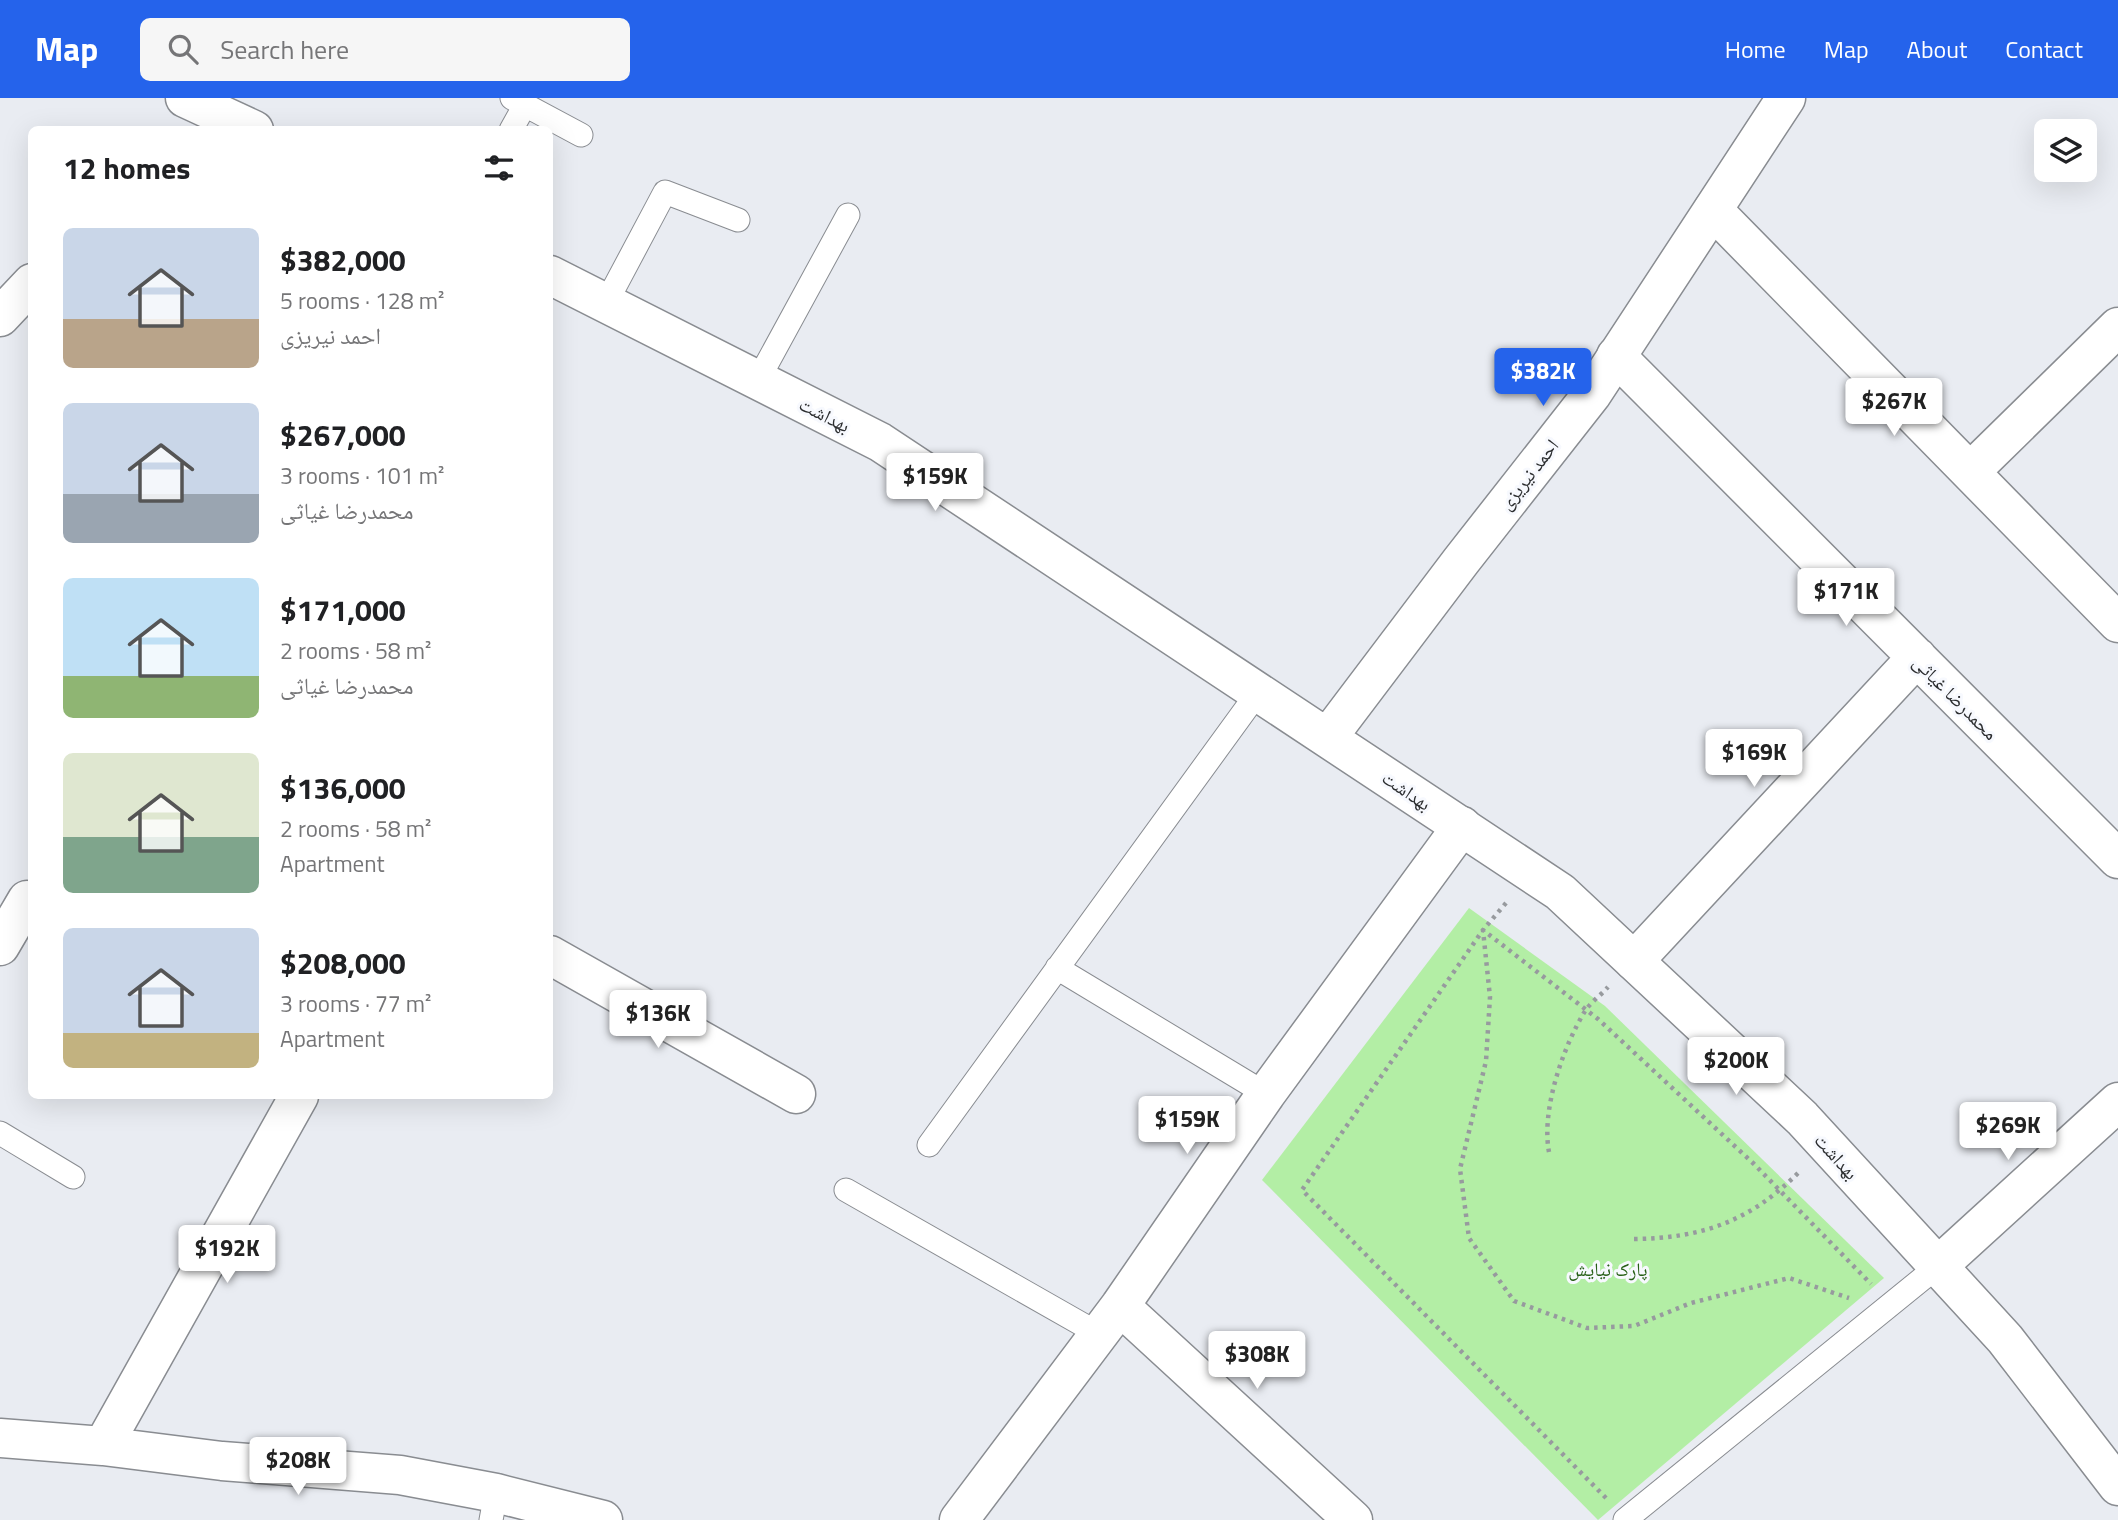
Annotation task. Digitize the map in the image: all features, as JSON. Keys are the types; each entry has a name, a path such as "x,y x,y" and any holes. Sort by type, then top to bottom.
{"street":[{"name":"احمد نیریزی","path":"1328,737 1592,394 1786,98"},
{"path":"192,106 244,126"},
{"path":"1713,210 2118,623"},
{"name":"بهداشت","path":"553,276 880,442 1560,892 1802,1118 2005,1339 2118,1486"},
{"path":"0,317 28,287"},
{"path":"1970,472 2118,327"},
{"name":"محمدرضا غیاثی","path":"1616,356 2118,859"},
{"path":"1634,961 1917,657"},
{"path":"959,1520 1110,1320 1266,1094 1462,826"},
{"path":"0,946 19,897"},
{"path":"553,956 796,1094"},
{"path":"103,1446 297,1099"},
{"path":"1938,1266 2118,1102"},
{"path":"1110,1320 1353,1520"},
{"path":"0,1438 103,1446 222,1461 400,1475 493,1507 603,1520"}],"lane":[{"path":"511,126 519,102 581,135"},
{"path":"606,303 665,192 738,220"},
{"path":"758,380 848,215"},
{"path":"929,1145 1259,691"},
{"path":"1057,968 1266,1094"},
{"path":"0,1133 73,1177"},
{"path":"846,1190 1110,1320"},
{"path":"1625,1520 1938,1266"}],"path":[{"path":"1483,930 1586,1010 1745,1154 1869,1283 1839,1307"},
{"path":"1483,930 1490,996 1486,1061 1460,1169 1469,1238 1514,1301 1587,1328 1634,1326 1691,1303 1789,1278 1850,1298"},
{"path":"1483,930 1302,1190 1605,1499 1616,1490"},
{"path":"1549,1152 1546,1138 1555,1077 1586,1010 1634,961"},
{"path":"1634,1239 1671,1238 1729,1223 1780,1190 1826,1144"}],"green space":[{"name":"پارک نیایش","path":"1469,908 1605,1006 1884,1278 1598,1520 1262,1180"}]}
